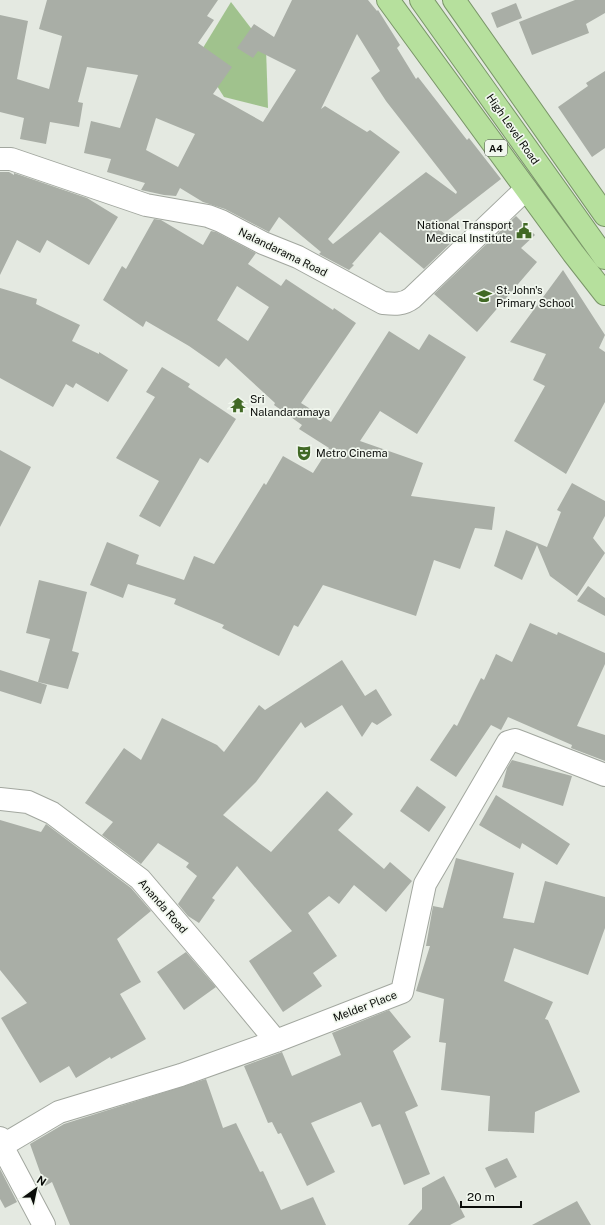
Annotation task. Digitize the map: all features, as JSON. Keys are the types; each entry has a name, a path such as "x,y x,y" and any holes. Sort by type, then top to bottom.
{"highway":[{"name":"A4","path":"388,0 605,294"},
{"name":"High Level Road","path":"421,0 605,258"},
{"path":"454,0 605,215"}],"street":[{"name":"Nalandarama Road","path":"0,159 11,159 146,205 208,216 222,221 262,243 298,257 383,303 395,304 412,298 526,188"},
{"name":"Melder Place","path":"1,1144 59,1112 180,1075 276,1041 402,992 425,884 508,742 515,740 605,775"},
{"name":"Ananda Road","path":"0,799 28,802 52,813 140,879 276,1041"},
{"path":"1,1144 44,1225"}],"green space":[{"path":"231,2 266,48 268,108 224,97 198,56"}],"building":[{"path":"47,0 218,0 207,16 214,20 198,43 232,67 213,94 263,122 296,70 258,51 253,58 237,48 254,24 274,37 292,0 368,0 377,11 378,10 400,45 397,48 416,79 418,77 467,140 469,138 501,179 438,228 453,241 424,269 380,232 352,264 354,265 349,270 319,254 321,252 279,217 269,232 225,209 203,202 180,188 176,196 141,190 145,183 107,172 111,159 84,153 91,121 120,128 138,75 87,67 78,102 83,103 79,127 50,122 46,144 20,139 24,118 0,112 0,15 28,21 17,79 49,89 62,36 39,29","holes":["357,34 380,71 371,78 386,101 457,192 456,194 426,172 333,244 328,239 400,152 370,130 367,132 325,106 321,109","156,118 195,134 178,167 146,150"]},
{"path":"575,0 605,0 605,13 586,24 589,33 532,55 519,22"},
{"path":"516,3 522,18 497,28 491,13"},
{"path":"605,71 605,148 592,157 558,107 588,86 586,83"},
{"path":"0,172 9,172 14,175 14,173 87,198 118,217 89,265 47,240 40,253 17,240 0,275"},
{"path":"516,216 535,235 521,248 537,262 477,332 434,294"},
{"path":"154,219 161,220 203,245 211,231 216,232 256,253 248,264 281,286 286,279 333,310 334,308 356,323 301,403 331,422 389,331 419,350 429,334 466,357 417,434 380,411 360,441 423,463 411,496 495,507 492,530 475,528 460,569 434,560 416,616 323,585 298,627 294,625 279,656 222,628 224,625 174,604 176,599 128,584 123,598 90,585 107,542 139,555 136,564 184,580 194,556 214,564 264,483 266,485 283,456 313,473 329,448 299,429 302,425 274,405 275,403 226,358 219,367 189,346 146,321 143,327 103,300 122,266 126,269","holes":["237,286 269,307 248,341 217,320"]},
{"path":"563,270 605,335 599,348 605,352 605,402 566,474 514,441 545,386 533,380 546,354 510,342"},
{"path":"0,288 37,299 36,304 80,325 72,341 99,354 99,352 128,370 108,402 76,383 73,388 66,384 53,407 0,378"},
{"path":"162,367 190,384 188,387 236,419 208,463 200,458 160,527 139,516 159,481 116,458 155,397 146,392"},
{"path":"0,450 31,467 0,527"},
{"path":"572,483 605,501 605,516 593,538 605,553 577,596 550,576 537,545 522,580 494,566 506,530 547,547 561,512 557,510"},
{"path":"39,580 87,592 72,651 79,653 68,689 38,682 50,639 26,633"},
{"path":"588,586 605,598 605,616 577,601"},
{"path":"530,623 557,635 558,632 605,653 605,664 577,726 605,735 605,761 571,748 572,745 508,717 501,730 491,725 456,777 430,760 454,724 457,726 481,678 484,680 496,654 512,662"},
{"path":"342,660 365,696 376,689 392,715 377,725 372,722 362,737 342,705 305,728 301,722 256,782 223,815 271,852 327,791 353,814 338,830 384,869 390,862 412,881 386,912 354,885 339,904 329,896 308,913 337,956 313,973 322,986 283,1012 249,961 292,931 237,866 212,898 215,900 199,923 188,916 178,904 197,876 186,867 189,863 158,843 141,864 102,835 113,822 85,803 124,748 141,760 162,718 217,745 224,752 259,705 265,710"},
{"path":"0,670 47,685 41,704 0,691"},
{"path":"512,760 572,776 563,806 502,787 507,768"},
{"path":"417,786 446,807 429,832 400,811"},
{"path":"496,795 570,844 557,865 522,843 520,849 479,825"},
{"path":"0,820 41,832 46,824 131,888 151,911 117,939 141,982 120,994 146,1039 111,1059 110,1057 76,1078 69,1066 40,1083 1,1018 27,1003 0,970"},
{"path":"456,858 514,873 503,918 534,923 545,881 605,897 605,928 588,975 514,948 504,981 553,1002 545,1019 548,1020 580,1092 535,1112 534,1133 488,1131 490,1096 441,1090 446,1043 439,1042 444,999 416,991 430,946 426,946 433,906 443,908"},
{"path":"186,952 216,987 184,1010 157,972"},
{"path":"389,1010 411,1037 393,1051 418,1106 405,1112 430,1174 404,1185 380,1124 372,1127 361,1102 311,1123 335,1172 307,1186 281,1133 278,1134 272,1122 268,1123 244,1066 282,1052 292,1076 341,1055 332,1033"},
{"path":"206,1079 223,1128 236,1123 260,1172 263,1171 281,1210 313,1197 326,1225 70,1225 52,1182 45,1186 30,1144 64,1124"},
{"path":"507,1158 517,1177 495,1188 485,1168"},
{"path":"0,1169 17,1202 5,1208 0,1199"},
{"path":"444,1176 465,1217 450,1225 408,1225 422,1209 422,1188"},
{"path":"577,1201 591,1225 532,1225"}],"place":[{"name":"National Transport Medical Institute","path":"524,231"},
{"name":"St. John's Primary School","path":"484,296"},
{"name":"Sri Nalandaramaya","path":"238,405"},
{"name":"Metro Cinema","path":"304,453"}]}
